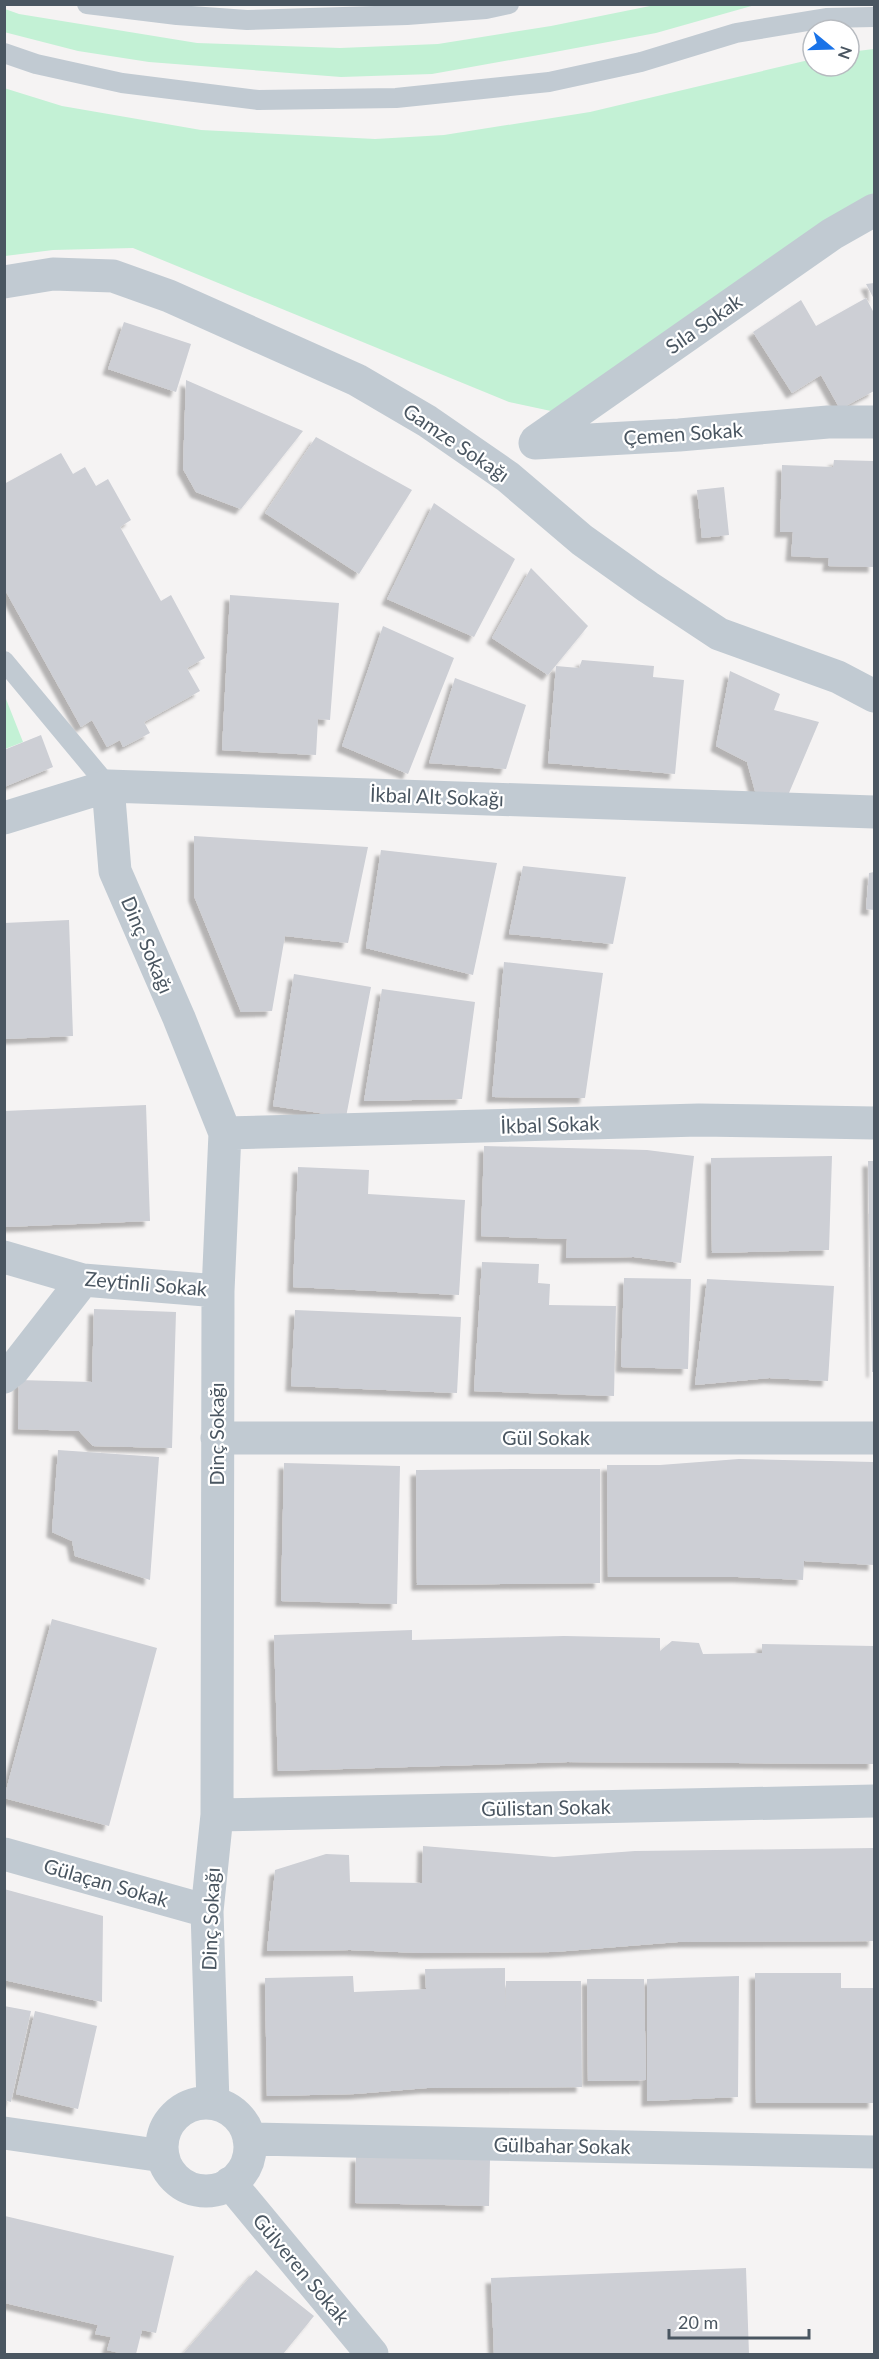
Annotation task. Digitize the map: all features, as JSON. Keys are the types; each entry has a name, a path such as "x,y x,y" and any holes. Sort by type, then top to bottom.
{"street":[{"name":"Sıla Sokak","path":"536,441 832,234 874,210"},
{"name":"Gamze Sokağı","path":"4,282 53,274 113,276 169,296 357,380 427,421 508,477 582,540 719,634 837,677 874,696"},
{"name":"Çemen Sokak","path":"536,441 679,435 828,422 874,422"},
{"path":"508,477 536,441"},
{"name":"İkbal Alt Sokağı","path":"4,818 108,786 874,813"},
{"name":"Dinç Sokağı","path":"108,786 114,871 179,1018 225,1133 218,1291 217,1815 207,1911 213,2103"},
{"name":"İkbal Sokak","path":"225,1133 699,1120 874,1123"},
{"name":"Zeytinli Sokak","path":"4,1257 83,1280 218,1291"},
{"path":"4,1377 13,1370 83,1280"},
{"name":"Gül Sokak","path":"217,1438 874,1438"},
{"name":"Gülistan Sokak","path":"217,1815 874,1801"},
{"name":"Gülaçan Sokak","path":"4,1854 207,1911"},
{"path":"213,2103 227,2108 240,2118 249,2139 248,2161 241,2174 216,2190 202,2191 189,2187 172,2175 163,2156 162,2142 173,2117 185,2108 198,2104 213,2103"},
{"path":"4,2133 163,2156"},
{"name":"Gülbahar Sokak","path":"249,2139 874,2152"},
{"name":"Gülveren Sokak","path":"230,2183 372,2355"}],"lane":[{"path":"87,4 177,15 247,20 407,15 486,9 509,4"},
{"path":"4,53 36,64 122,83 258,100 396,98 549,82 641,62 736,33 826,18 874,17"},
{"path":"4,661 108,786"}],"green space":[{"path":"655,5 755,5 656,33 432,74 341,77 149,62 78,51 4,32 5,9 19,14 197,43 340,48 438,44 551,26"},
{"path":"874,49 874,200 551,411 509,402 133,248 53,250 5,256 4,88 62,106 201,130 375,139 444,135 590,112 801,62 801,78 861,78 861,51"},
{"path":"6,699 23,742 5,749 4,700"}],"building":[{"path":"874,283 874,299 866,284"},
{"path":"866,298 874,313 874,391 840,409 821,375 792,393 753,332 801,300 816,326"},
{"path":"124,322 191,344 176,392 108,369"},
{"path":"186,380 303,431 241,509 196,492 183,469"},
{"path":"316,437 412,490 359,574 265,513"},
{"path":"61,453 73,474 85,467 96,486 108,479 131,520 120,527 161,601 171,595 205,658 187,668 200,691 144,722 150,733 123,747 120,740 107,747 92,720 81,727 4,588 4,484"},
{"path":"834,460 874,461 874,567 828,566 829,558 791,556 793,532 780,532 782,465 833,467"},
{"path":"724,487 729,535 702,538 697,490"},
{"path":"434,503 515,559 474,637 387,599"},
{"path":"531,568 588,626 548,675 492,638"},
{"path":"230,595 339,603 330,720 318,719 316,755 222,750"},
{"path":"383,626 454,658 408,774 342,746"},
{"path":"582,660 654,666 653,677 684,680 675,774 548,763 556,666 579,668"},
{"path":"730,671 780,694 774,710 819,722 786,800 755,791 747,762 716,746"},
{"path":"455,678 526,705 506,769 429,763"},
{"path":"41,735 53,767 4,787 4,750"},
{"path":"194,836 368,847 348,943 285,936 272,1011 241,1012 194,896"},
{"path":"381,850 497,863 473,975 366,948"},
{"path":"523,866 626,877 613,944 509,934"},
{"path":"874,872 874,910 866,909 869,873"},
{"path":"69,920 73,1036 4,1039 4,923"},
{"path":"504,962 603,973 585,1098 492,1097"},
{"path":"294,974 371,987 346,1117 273,1106"},
{"path":"382,989 475,1002 462,1099 364,1101"},
{"path":"146,1105 150,1221 4,1227 4,1111"},
{"path":"484,1146 647,1150 694,1156 681,1263 634,1257 566,1258 567,1239 481,1236"},
{"path":"832,1156 829,1250 712,1253 711,1158"},
{"path":"868,1161 874,1161 874,1372 872,1372"},
{"path":"298,1167 369,1170 368,1194 465,1200 459,1295 293,1287"},
{"path":"482,1262 539,1264 538,1283 550,1284 549,1305 616,1306 614,1396 474,1391"},
{"path":"624,1278 691,1279 688,1369 621,1367"},
{"path":"707,1279 834,1286 828,1381 769,1378 695,1385"},
{"path":"94,1309 176,1312 172,1448 93,1446 79,1431 18,1429 19,1380 92,1382"},
{"path":"295,1310 461,1317 457,1393 291,1386"},
{"path":"58,1450 159,1457 150,1580 75,1556 72,1541 52,1532"},
{"path":"739,1459 874,1462 874,1565 804,1561 803,1580 738,1577 608,1577 607,1465 660,1465"},
{"path":"284,1463 400,1466 397,1604 281,1601"},
{"path":"600,1469 600,1583 417,1585 416,1470"},
{"path":"52,1619 157,1648 109,1826 4,1798"},
{"path":"412,1630 412,1640 564,1636 660,1638 660,1651 672,1641 699,1643 703,1654 762,1653 762,1644 874,1646 874,1764 568,1762 278,1771 274,1635"},
{"path":"423,1846 554,1857 635,1851 874,1848 874,1941 678,1942 554,1952 267,1951 275,1870 326,1854 349,1855 350,1882 422,1883"},
{"path":"4,1889 103,1916 102,2002 4,1980"},
{"path":"505,1968 505,2011 506,1981 581,1981 582,2087 427,2088 355,2094 267,2096 265,1978 353,1976 354,1992 426,1989 425,1969"},
{"path":"755,1973 841,1973 841,1988 874,1988 874,2103 756,2103"},
{"path":"739,1976 738,2097 647,2101 647,1979"},
{"path":"587,1979 644,1979 646,2080 588,2081"},
{"path":"4,2006 31,2011 11,2102 4,2100"},
{"path":"35,2011 97,2026 78,2109 16,2094"},
{"path":"356,2156 490,2159 489,2206 355,2203"},
{"path":"5,2216 174,2256 156,2333 142,2330 136,2354 124,2354 107,2350 111,2337 95,2334 98,2325 5,2303"},
{"path":"746,2268 749,2354 494,2354 491,2278"},
{"path":"256,2270 314,2316 283,2354 183,2354"}]}
